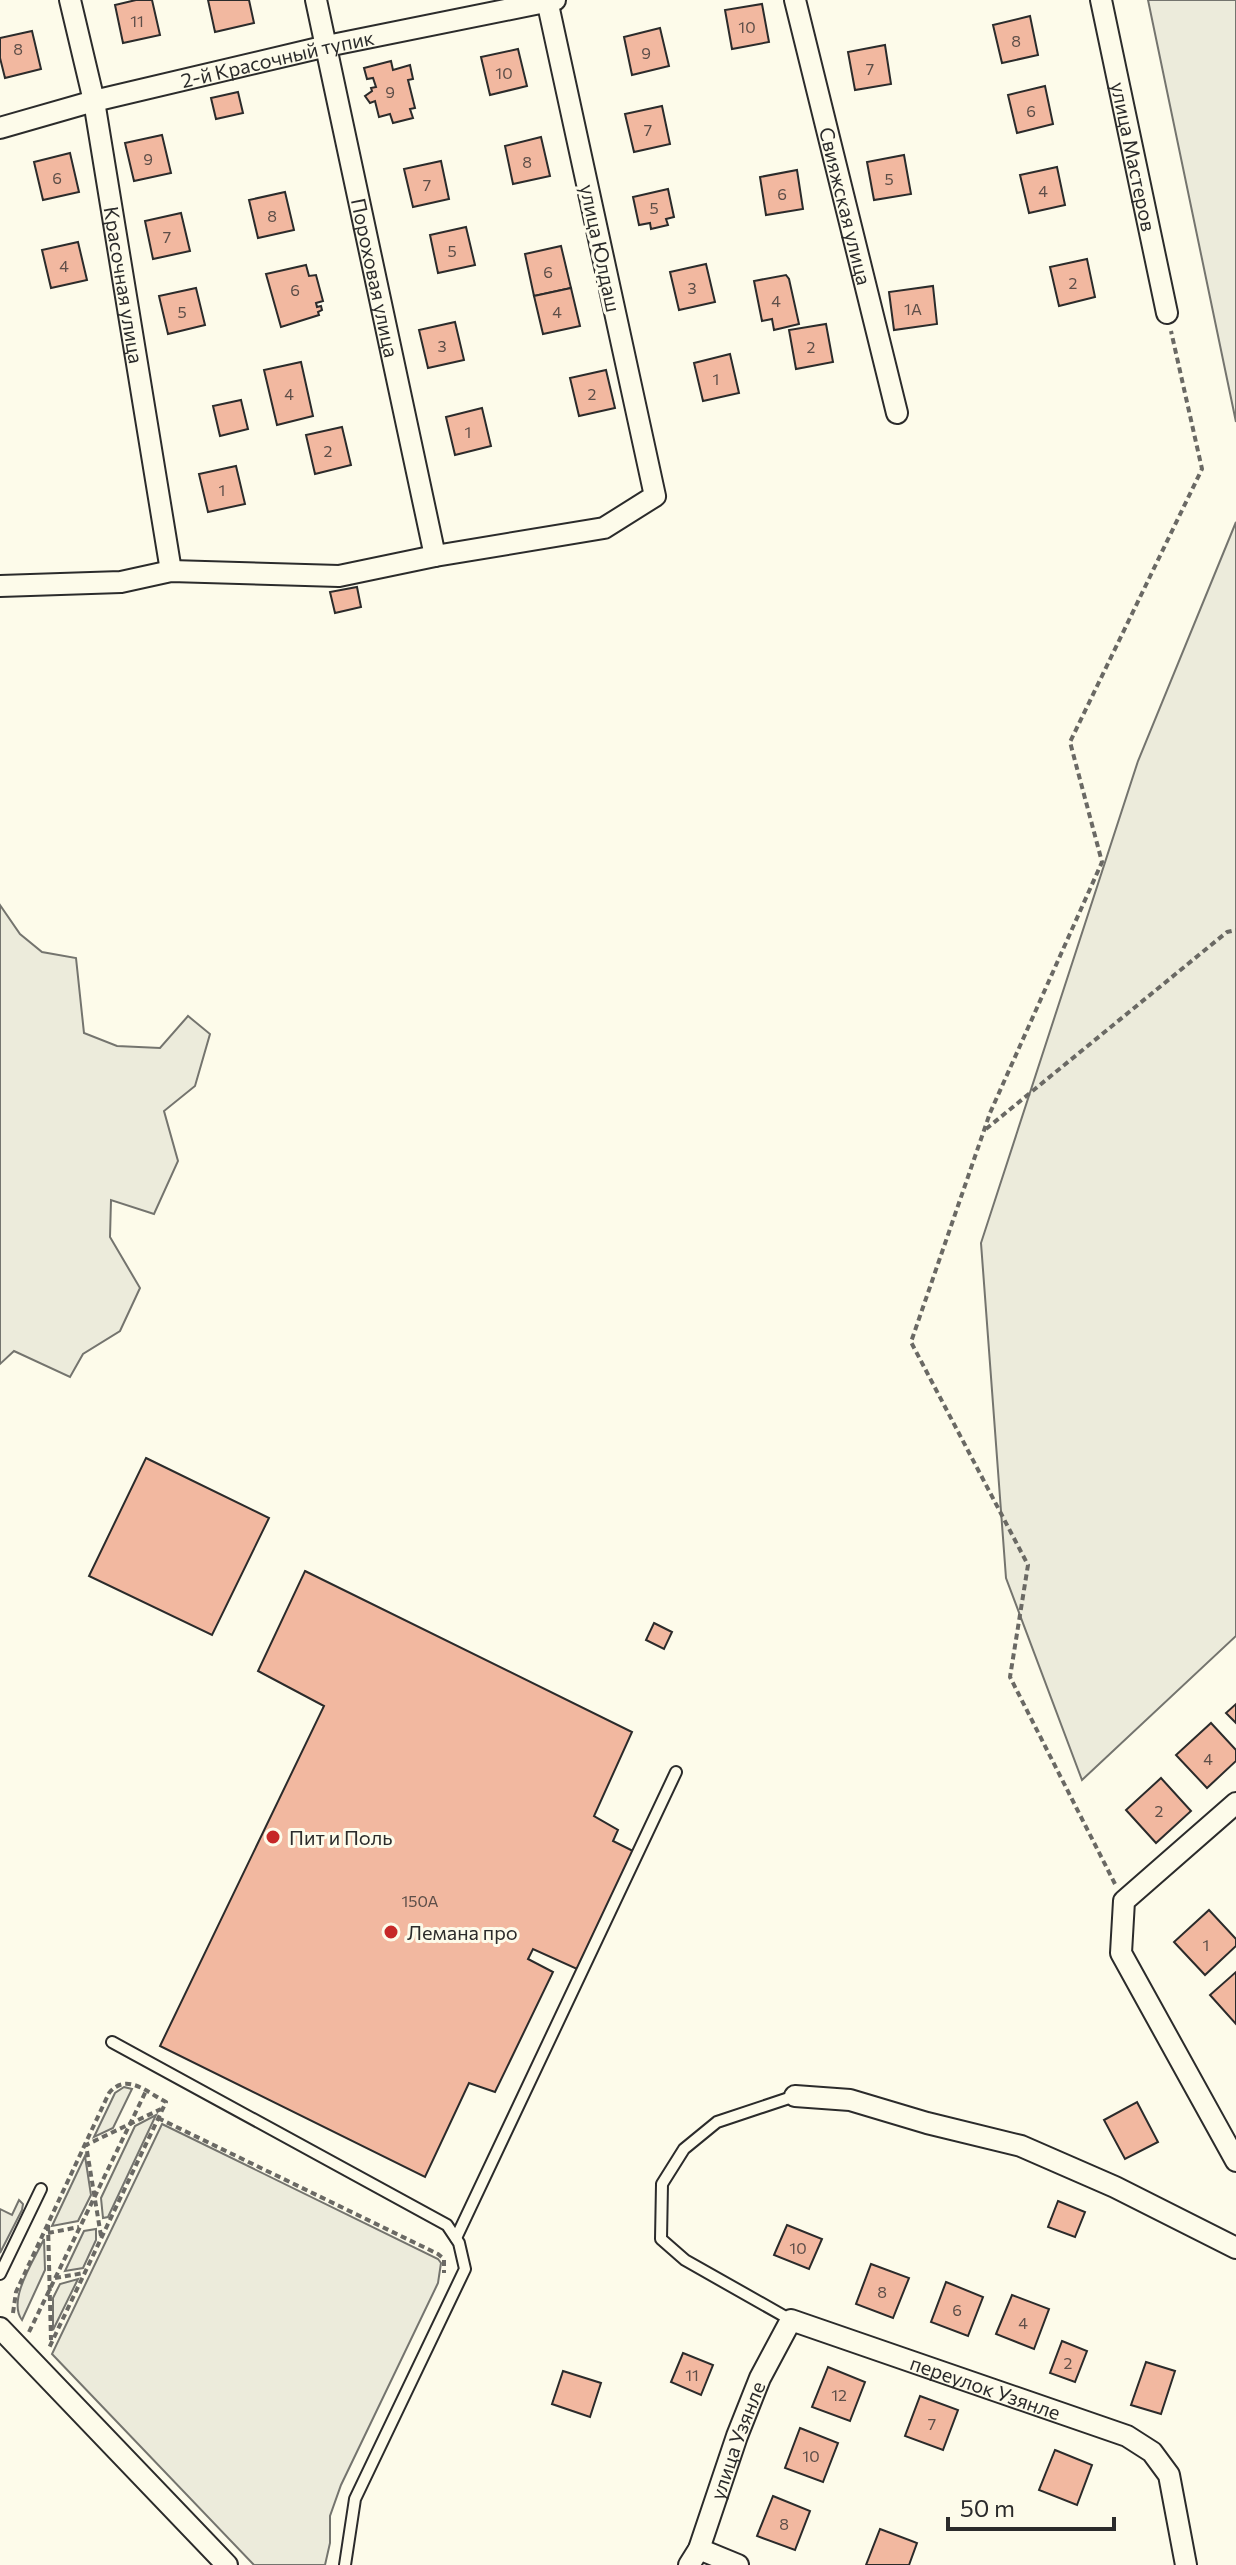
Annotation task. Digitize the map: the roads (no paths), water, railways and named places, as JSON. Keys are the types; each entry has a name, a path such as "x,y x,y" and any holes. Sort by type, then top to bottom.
{"street":[{"name":"Красочная улица","path":"70,0 94,101 171,571"},
{"name":"Пороховая улица","path":"316,0 435,556"},
{"name":"2-й Красочный тупик","path":"0,128 94,101 327,46 550,0"},
{"name":"улица Юлдаш","path":"435,556 604,528 655,496 550,0"},
{"name":"Свияжская улица","path":"795,0 897,413"},
{"name":"улица Мастеров","path":"1101,0 1167,313"},
{"path":"0,586 121,582 171,571 339,576 435,556"},
{"path":"1236,1803 1124,1901 1121,1953 1236,2161"},
{"path":"795,2096 850,2100 1021,2146 1115,2187 1236,2248"},
{"name":"переулок Узянле","path":"791,2320 1127,2436 1152,2452 1169,2475 1186,2565"},
{"name":"улица Узянле","path":"694,2557 760,2378 791,2320"},
{"path":"7,2323 227,2565"},
{"path":"694,2557 738,2565"}],"lane":[{"path":"456,2238 676,1772"},
{"path":"112,2042 447,2225 456,2238 465,2269 355,2499 345,2565"},
{"path":"791,2320 685,2260 661,2239 662,2184 684,2149 717,2122 795,2096"},
{"path":"0,2274 41,2189"}],"place":[{"name":"Пит и Поль","path":"273,1837"},
{"name":"Лемана про","path":"391,1932"}]}
